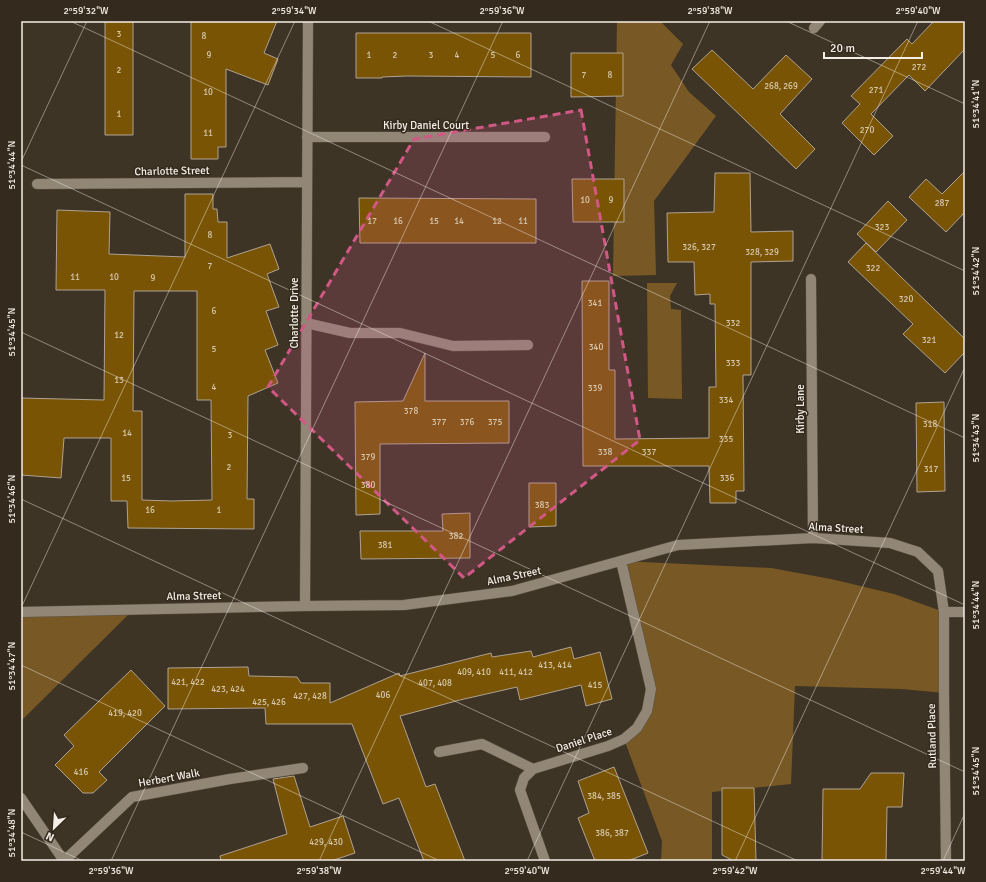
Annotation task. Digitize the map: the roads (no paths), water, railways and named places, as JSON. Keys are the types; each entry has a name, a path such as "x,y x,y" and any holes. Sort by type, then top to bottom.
{"street":[{"name":"Charlotte Drive","path":"304,606 308,21"},
{"name":"Kirby Daniel Court","path":"307,137 546,137"},
{"name":"Charlotte Street","path":"37,184 307,182"},
{"name":"Kirby Lane","path":"811,279 813,538"},
{"path":"306,323 350,333 400,333 453,346 528,345"},
{"name":"Alma Street","path":"21,612 404,605 512,591 678,545 813,538 890,543 918,552 938,571 944,612"},
{"name":"Daniel Place","path":"533,769 608,746 624,739 637,728 647,711 651,689 621,561"},
{"path":"944,612 965,612"},
{"name":"Rutland Place","path":"944,612 946,861"},
{"path":"439,752 482,744 533,769 524,778 520,790 545,861"},
{"name":"Herbert Walk","path":"21,798 64,861 132,797 230,779 303,768"}]}
